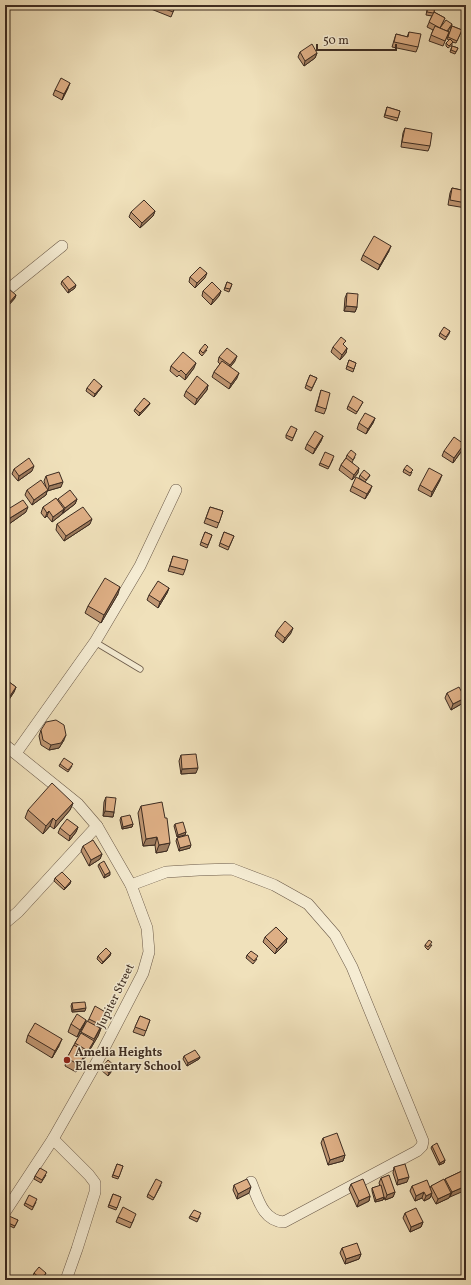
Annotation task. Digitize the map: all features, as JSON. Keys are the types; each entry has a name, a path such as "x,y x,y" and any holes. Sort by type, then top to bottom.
{"street":[{"path":"5,292 62,246"},
{"path":"16,754 96,642 140,566 176,490"},
{"name":"Jupiter Street","path":"5,745 78,804 97,826 131,885 148,928 149,952 143,973 54,1140 5,1212"},
{"path":"5,923 18,912 97,826"},
{"path":"131,885 166,872 232,869 274,885 308,904 335,935 352,967 423,1141 422,1146 417,1151 284,1222 276,1221 264,1212 251,1182"},
{"path":"54,1140 89,1175 94,1183 95,1192 66,1280"}],"lane":[{"path":"96,642 140,669"}],"building":[{"path":"155,5 175,5 173,12"},
{"path":"428,5 435,5 433,13 427,12"},
{"path":"434,12 445,18 440,28 429,22"},
{"path":"446,20 452,24 447,31 440,28"},
{"path":"435,26 449,32 445,41 431,35"},
{"path":"452,26 462,30 457,41 448,37"},
{"path":"409,32 421,34 418,47 394,42 396,34 408,37"},
{"path":"450,39 453,42 449,46 446,43"},
{"path":"312,44 317,53 305,61 300,52"},
{"path":"452,46 458,48 456,52 451,50"},
{"path":"61,78 70,83 64,94 55,90"},
{"path":"387,107 400,111 398,118 385,115"},
{"path":"405,128 432,133 430,146 402,142"},
{"path":"452,188 466,191 466,203 450,200"},
{"path":"144,200 155,211 142,223 131,212"},
{"path":"374,236 391,246 380,265 363,255"},
{"path":"200,267 207,273 197,283 190,277"},
{"path":"68,276 76,285 69,290 62,281"},
{"path":"212,282 221,291 213,300 203,291"},
{"path":"227,282 232,284 230,289 225,288"},
{"path":"9,289 16,295 8,304 5,301 5,293"},
{"path":"347,293 358,294 357,307 346,306"},
{"path":"444,327 450,331 446,337 440,333"},
{"path":"341,337 346,341 343,344 347,348 342,355 333,347"},
{"path":"205,344 208,347 203,353 200,350"},
{"path":"227,348 237,356 230,365 219,357"},
{"path":"183,352 196,363 186,375 181,370 179,372 171,366"},
{"path":"466,354 466,361 462,357"},
{"path":"349,360 356,363 354,369 347,366"},
{"path":"222,361 239,373 231,384 214,372"},
{"path":"310,375 317,378 312,388 306,385"},
{"path":"197,376 208,385 197,399 186,391"},
{"path":"94,379 102,386 95,394 87,388"},
{"path":"321,390 330,393 326,409 317,406"},
{"path":"353,396 363,402 357,412 348,406"},
{"path":"144,398 150,403 140,413 135,409"},
{"path":"365,413 375,418 368,429 359,423"},
{"path":"291,426 297,429 293,438 286,435"},
{"path":"315,431 323,436 315,449 307,444"},
{"path":"454,437 464,444 454,458 444,451"},
{"path":"351,450 356,454 353,460 347,455"},
{"path":"325,452 334,456 329,467 320,463"},
{"path":"29,458 34,466 19,476 14,469"},
{"path":"346,458 359,468 354,475 341,465"},
{"path":"407,465 413,470 410,473 404,469"},
{"path":"429,468 442,475 432,492 420,485"},
{"path":"364,470 370,475 366,480 360,475"},
{"path":"59,472 63,482 49,486 46,476"},
{"path":"356,477 372,486 367,494 352,486"},
{"path":"41,480 48,490 34,500 27,490"},
{"path":"70,490 77,499 65,508 58,499"},
{"path":"56,498 64,509 53,517 49,511 47,513 43,507"},
{"path":"23,500 28,507 10,518 5,511"},
{"path":"83,507 92,519 66,536 57,524"},
{"path":"210,507 223,511 219,523 206,518"},
{"path":"205,532 212,535 208,545 201,542"},
{"path":"224,532 234,536 229,547 220,543"},
{"path":"173,556 188,560 185,570 170,566"},
{"path":"105,578 120,587 104,615 88,606"},
{"path":"158,581 169,588 160,602 149,595"},
{"path":"285,621 293,628 285,638 277,631"},
{"path":"5,679 16,687 10,696 5,693"},
{"path":"459,687 465,698 453,704 447,693"},
{"path":"56,720 64,725 66,735 61,743 51,745 43,740 41,730 46,722"},
{"path":"196,754 198,768 182,769 181,755"},
{"path":"64,758 73,764 68,770 60,764"},
{"path":"52,783 73,803 56,821 53,818 46,826 28,810"},
{"path":"106,797 116,798 114,812 105,811"},
{"path":"162,802 165,818 167,818 170,843 159,845 157,837 146,839 141,806"},
{"path":"130,815 133,824 123,827 121,817"},
{"path":"67,819 78,827 70,836 60,828"},
{"path":"183,822 186,832 178,835 175,824"},
{"path":"188,835 191,845 180,848 177,838"},
{"path":"93,840 102,854 91,860 83,846"},
{"path":"104,861 110,872 105,875 99,864"},
{"path":"62,872 71,881 65,888 55,878"},
{"path":"276,927 287,938 277,949 265,937"},
{"path":"429,940 432,942 428,947 425,945"},
{"path":"106,948 111,953 103,962 98,956"},
{"path":"251,951 258,956 254,961 247,955"},
{"path":"85,1002 86,1008 73,1010 72,1003"},
{"path":"95,1006 107,1013 101,1025 89,1019"},
{"path":"77,1014 86,1020 80,1030 71,1024"},
{"path":"140,1016 150,1020 146,1031 135,1027"},
{"path":"87,1021 100,1028 94,1039 81,1032"},
{"path":"35,1023 62,1039 55,1051 28,1035"},
{"path":"81,1033 94,1041 88,1051 75,1043"},
{"path":"74,1045 86,1052 79,1065 67,1058"},
{"path":"195,1050 200,1057 188,1063 184,1056"},
{"path":"108,1060 115,1066 109,1073 102,1067"},
{"path":"337,1133 345,1155 330,1160 323,1138"},
{"path":"437,1143 445,1160 440,1163 432,1146"},
{"path":"117,1164 123,1166 119,1177 113,1175"},
{"path":"405,1164 409,1177 398,1180 394,1167"},
{"path":"40,1168 47,1172 42,1180 35,1176"},
{"path":"462,1171 466,1179 466,1186 452,1192 445,1179"},
{"path":"389,1175 395,1192 387,1195 381,1178"},
{"path":"156,1179 162,1182 154,1198 148,1194"},
{"path":"247,1179 251,1187 238,1194 234,1185"},
{"path":"363,1179 370,1196 359,1201 351,1184"},
{"path":"444,1179 451,1193 438,1199 431,1186"},
{"path":"427,1180 432,1193 426,1196 424,1192 416,1196 412,1186"},
{"path":"381,1185 384,1197 376,1200 372,1188"},
{"path":"113,1194 121,1197 117,1208 109,1205"},
{"path":"29,1195 37,1199 33,1207 25,1203"},
{"path":"123,1207 136,1214 132,1223 118,1217"},
{"path":"416,1208 423,1222 411,1227 405,1213"},
{"path":"194,1210 201,1213 198,1219 190,1216"},
{"path":"9,1216 18,1220 15,1226 6,1222"},
{"path":"357,1243 361,1254 346,1259 342,1248"},
{"path":"39,1267 46,1273 41,1279 34,1273"}],"place":[{"name":"Amelia Heights Elementary School","path":"67,1060"}]}
